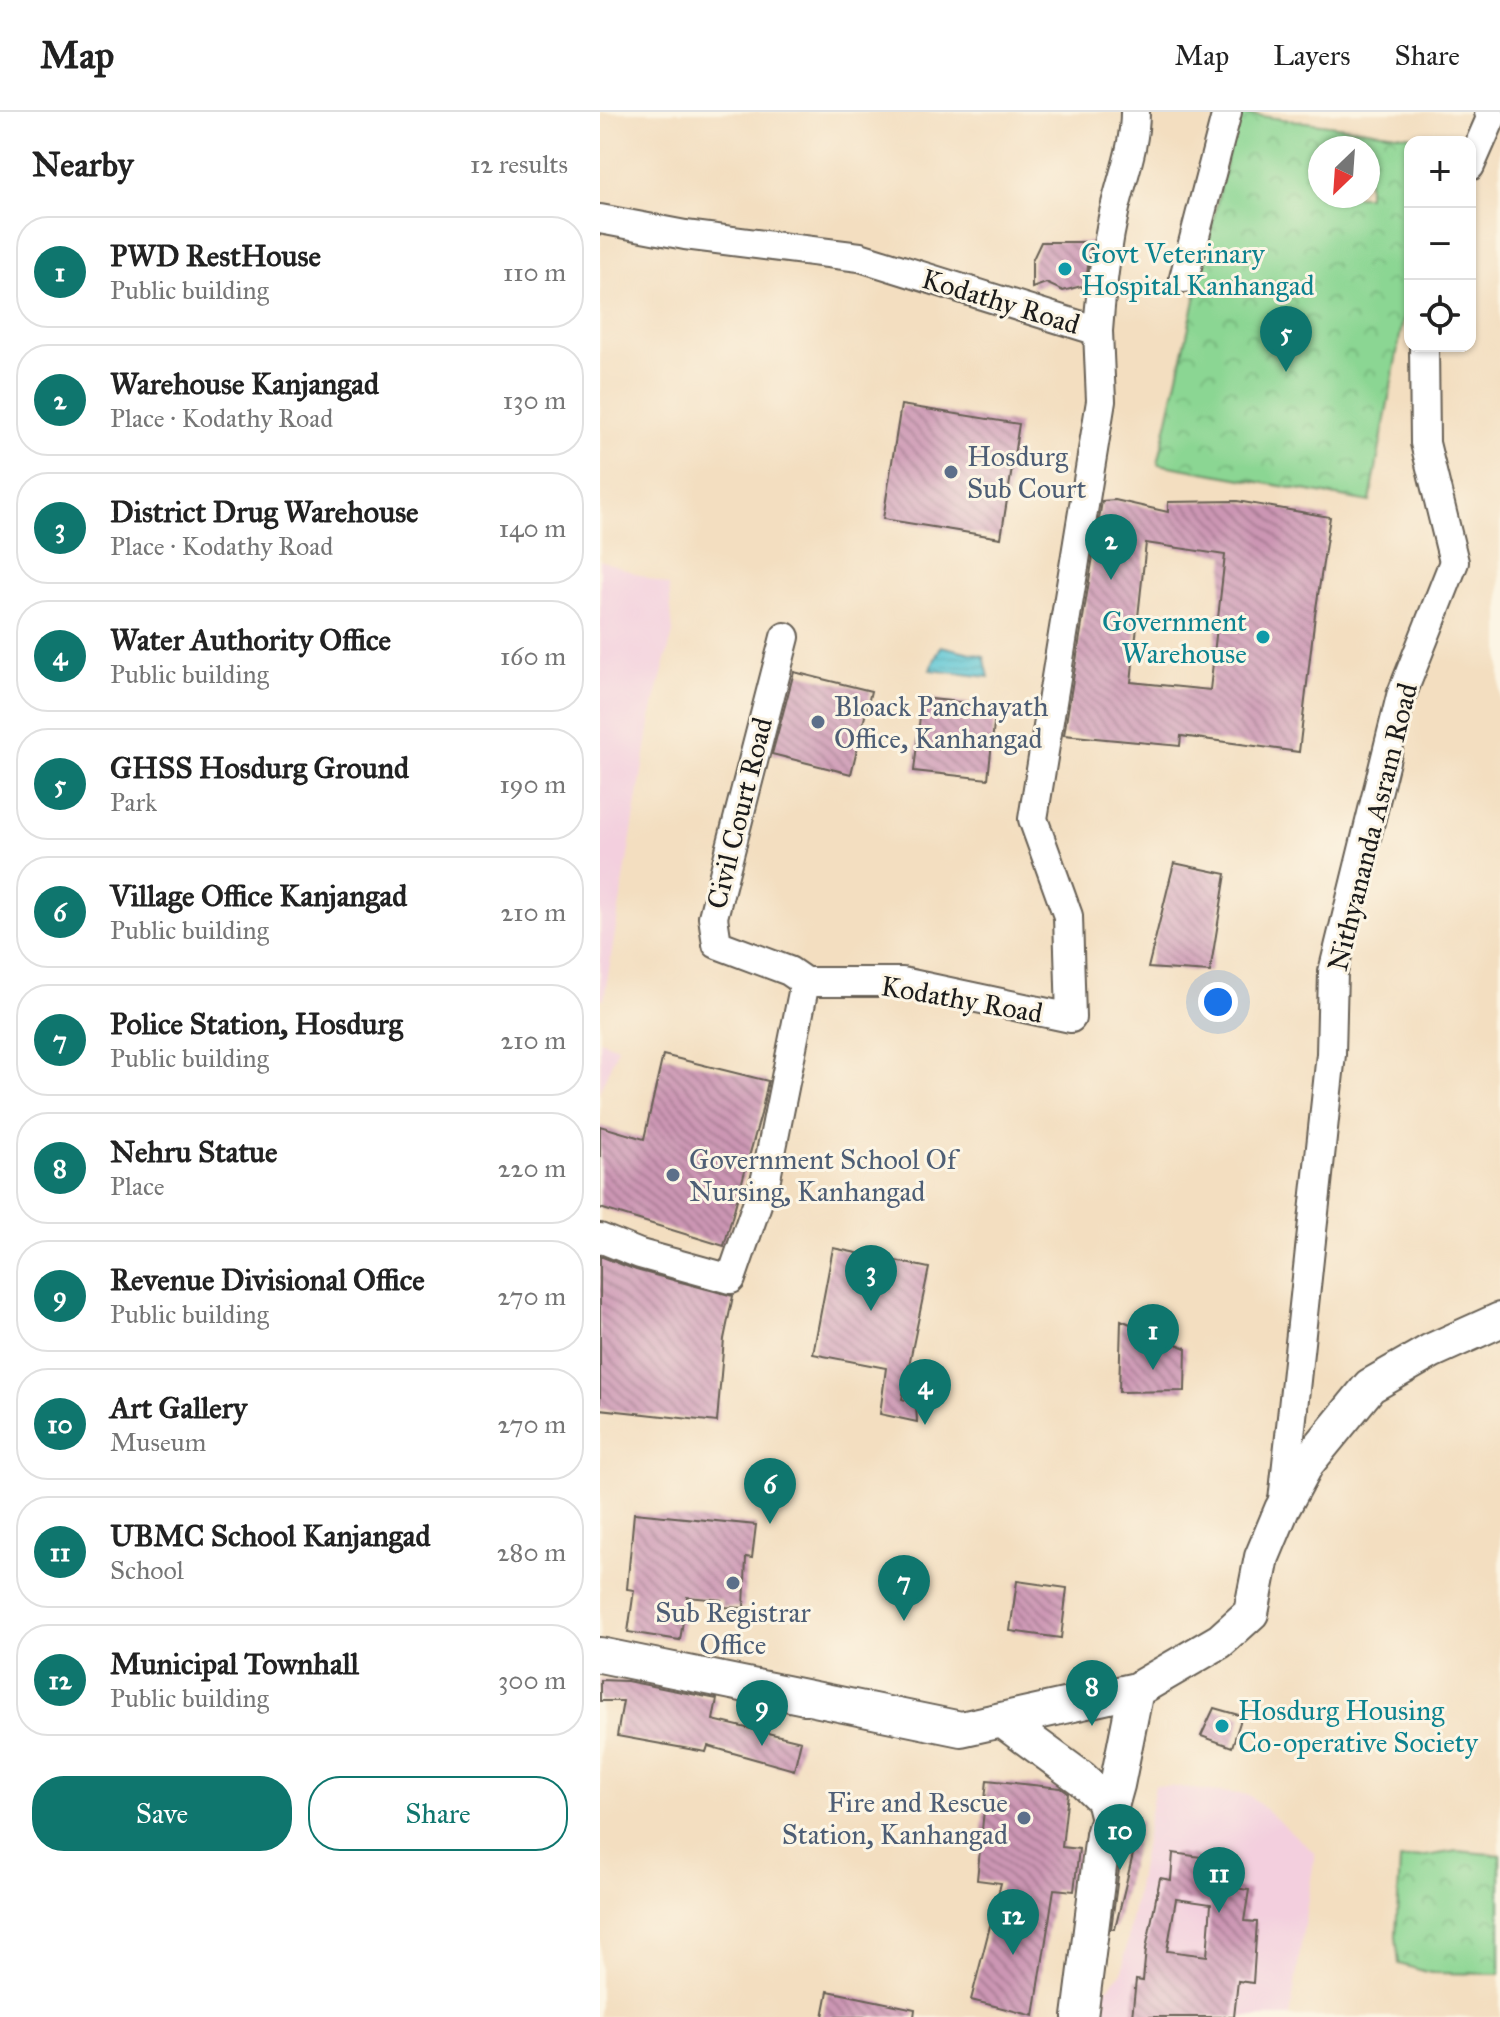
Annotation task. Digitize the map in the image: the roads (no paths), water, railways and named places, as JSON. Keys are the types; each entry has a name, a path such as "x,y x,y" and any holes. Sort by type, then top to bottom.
{"main road":[{"path":"600,1655 961,1729 1136,1690 1220,1641 1251,1613 1262,1557 1282,1509 1307,1463 1370,1386 1431,1351 1500,1320"},
{"path":"1080,2017 1108,1819 1136,1690"},
{"path":"1002,1720 1092,1788 1103,1799 1108,1819"}],"street":[{"path":"1098,331 1102,272 1135,136 1135,112"},
{"path":"1184,278 1227,112"},
{"path":"1476,152 1491,118 1489,112"},
{"name":"Kodathy Road","path":"600,219 685,235 860,257 1098,331 1101,401 1033,819 1068,916 1071,1018 902,982 805,982"},
{"name":"Nithyananda Asram Road","path":"1282,1509 1331,1054 1333,972 1401,696 1454,562 1425,443 1424,352"},
{"name":"Civil Court Road","path":"785,637 713,917 717,944 789,971 805,982"},
{"path":"600,1238 640,1254 731,1279 766,1178 805,982"}],"water":[{"path":"941,646 984,656 989,677 930,670"}],"place":[{"name":"Govt Veterinary Hospital Kanhangad","path":"1065,269"},
{"name":"GHSS Hosdurg Ground","path":"1286,372"},
{"name":"Hosdurg Sub Court","path":"951,472"},
{"name":"Warehouse Kanjangad","path":"1111,580"},
{"name":"Government Warehouse","path":"1263,637"},
{"name":"Bloack Panchayath Office, Kanhangad","path":"818,722"},
{"name":"Government School Of Nursing, Kanhangad","path":"673,1175"},
{"name":"District Drug Warehouse","path":"871,1311"},
{"name":"PWD RestHouse","path":"1153,1370"},
{"name":"Water Authority Office","path":"925,1425"},
{"name":"Village Office Kanjangad","path":"770,1524"},
{"name":"Sub Registrar Office","path":"733,1583"},
{"name":"Police Station, Hosdurg","path":"904,1621"},
{"name":"Nehru Statue","path":"1092,1726"},
{"name":"Hosdurg Housing Co-operative Society","path":"1222,1726"},
{"name":"Revenue Divisional Office","path":"762,1746"},
{"name":"Fire and Rescue Station, Kanhangad","path":"1024,1818"},
{"name":"Art Gallery","path":"1120,1870"},
{"name":"UBMC School Kanjangad","path":"1219,1913"},
{"name":"Municipal Townhall","path":"1013,1955"}]}
